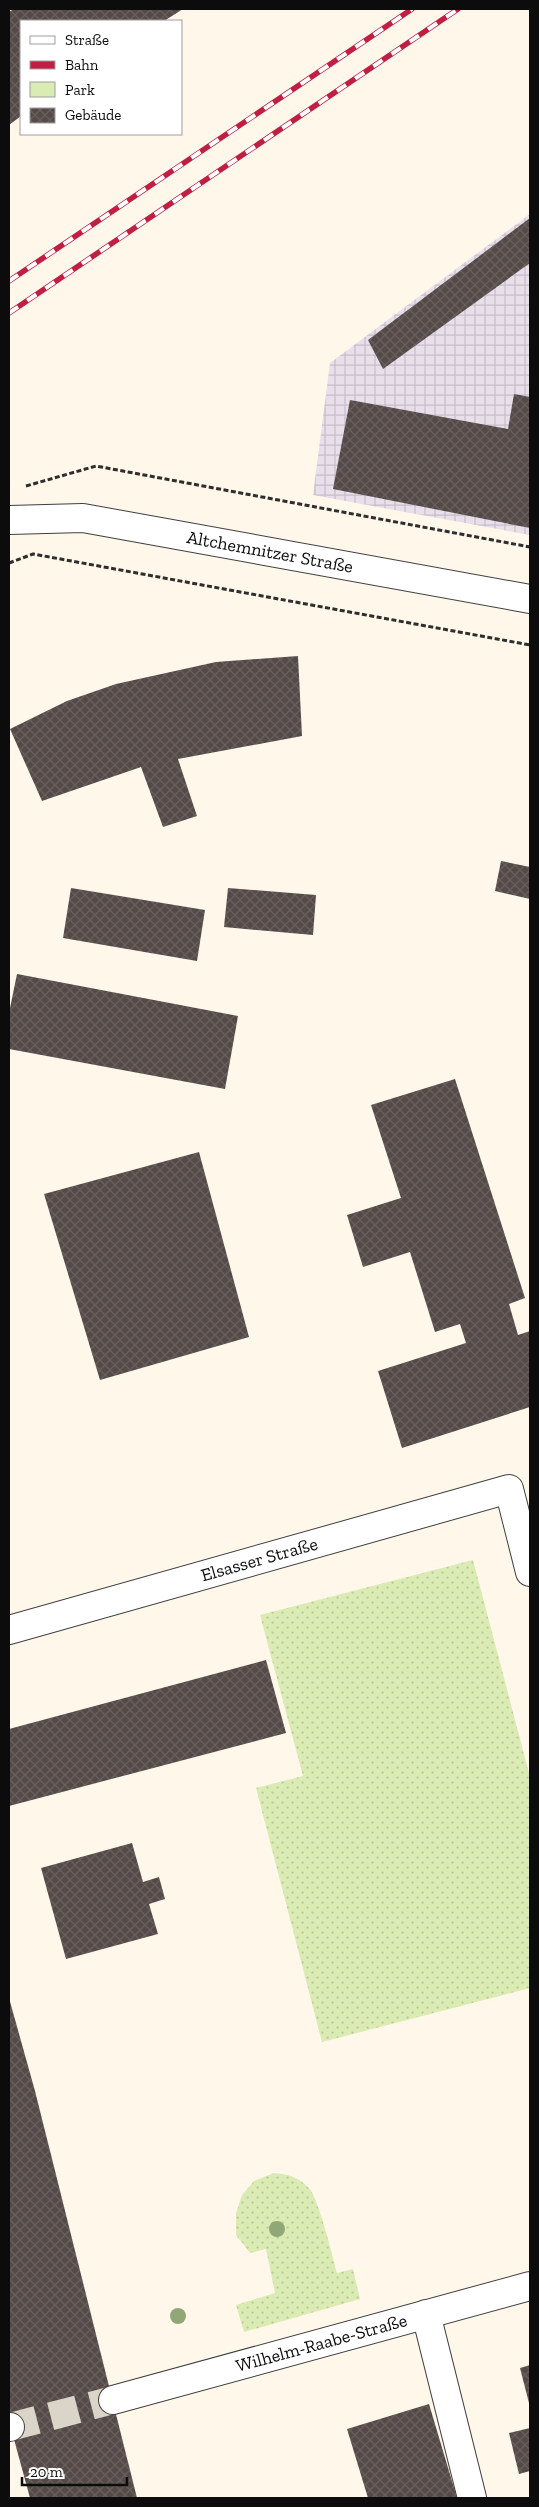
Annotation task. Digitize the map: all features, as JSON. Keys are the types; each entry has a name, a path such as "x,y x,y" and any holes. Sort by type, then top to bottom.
{"street":[{"name":"Altchemnitzer Straße","path":"9,520 83,518 530,599"},
{"name":"Elsasser Straße","path":"9,1630 509,1489 530,1572"},
{"name":"Wilhelm-Raabe-Straße","path":"113,2400 530,2286"},
{"path":"426,2314 472,2498"}],"path":[{"path":"18,488 96,466 530,547"},
{"path":"9,563 33,554 530,645"}],"shaded area":[{"path":"530,214 530,535 313,495 330,363"}],"green space":[{"path":"473,1560 530,1777 530,1988 322,2042 256,1788 303,1776 260,1615"},
{"path":"274,2173 293,2177 309,2188 321,2215 337,2273 353,2269 360,2299 244,2332 236,2305 275,2293 266,2249 250,2253 236,2235 236,2213 242,2195 254,2181"}],"building":[{"path":"14,9 183,9 166,20 20,20 20,117 9,125 9,12"},
{"path":"530,218 530,263 383,369 368,340"},
{"path":"514,394 530,397 530,528 333,489 350,400 508,429"},
{"path":"298,656 302,736 178,759 197,816 163,827 141,767 42,801 10,729 67,701 116,684 216,662"},
{"path":"501,861 530,867 530,899 495,891"},
{"path":"71,888 205,910 197,961 63,938"},
{"path":"228,888 316,895 313,935 224,927"},
{"path":"17,974 238,1016 225,1089 9,1049 9,1013"},
{"path":"455,1079 525,1298 509,1304 518,1335 530,1331 530,1407 402,1448 378,1371 466,1343 460,1324 435,1332 410,1252 363,1267 347,1215 401,1198 371,1105"},
{"path":"199,1152 249,1337 100,1380 44,1194"},
{"path":"266,1660 286,1733 9,1806 9,1729"},
{"path":"132,1843 143,1882 159,1877 165,1899 149,1904 158,1934 66,1959 41,1868"},
{"path":"9,1998 35,2091 137,2498 30,2498 9,2421"},
{"path":"530,2365 530,2407 520,2368"},
{"path":"429,2404 457,2498 368,2498 347,2429"},
{"path":"530,2428 530,2471 519,2474 509,2433"}],"tunnel":[{"path":"10,2427 113,2400"}],"railway":[{"path":"9,281 412,9"},
{"path":"9,313 458,9"}]}
